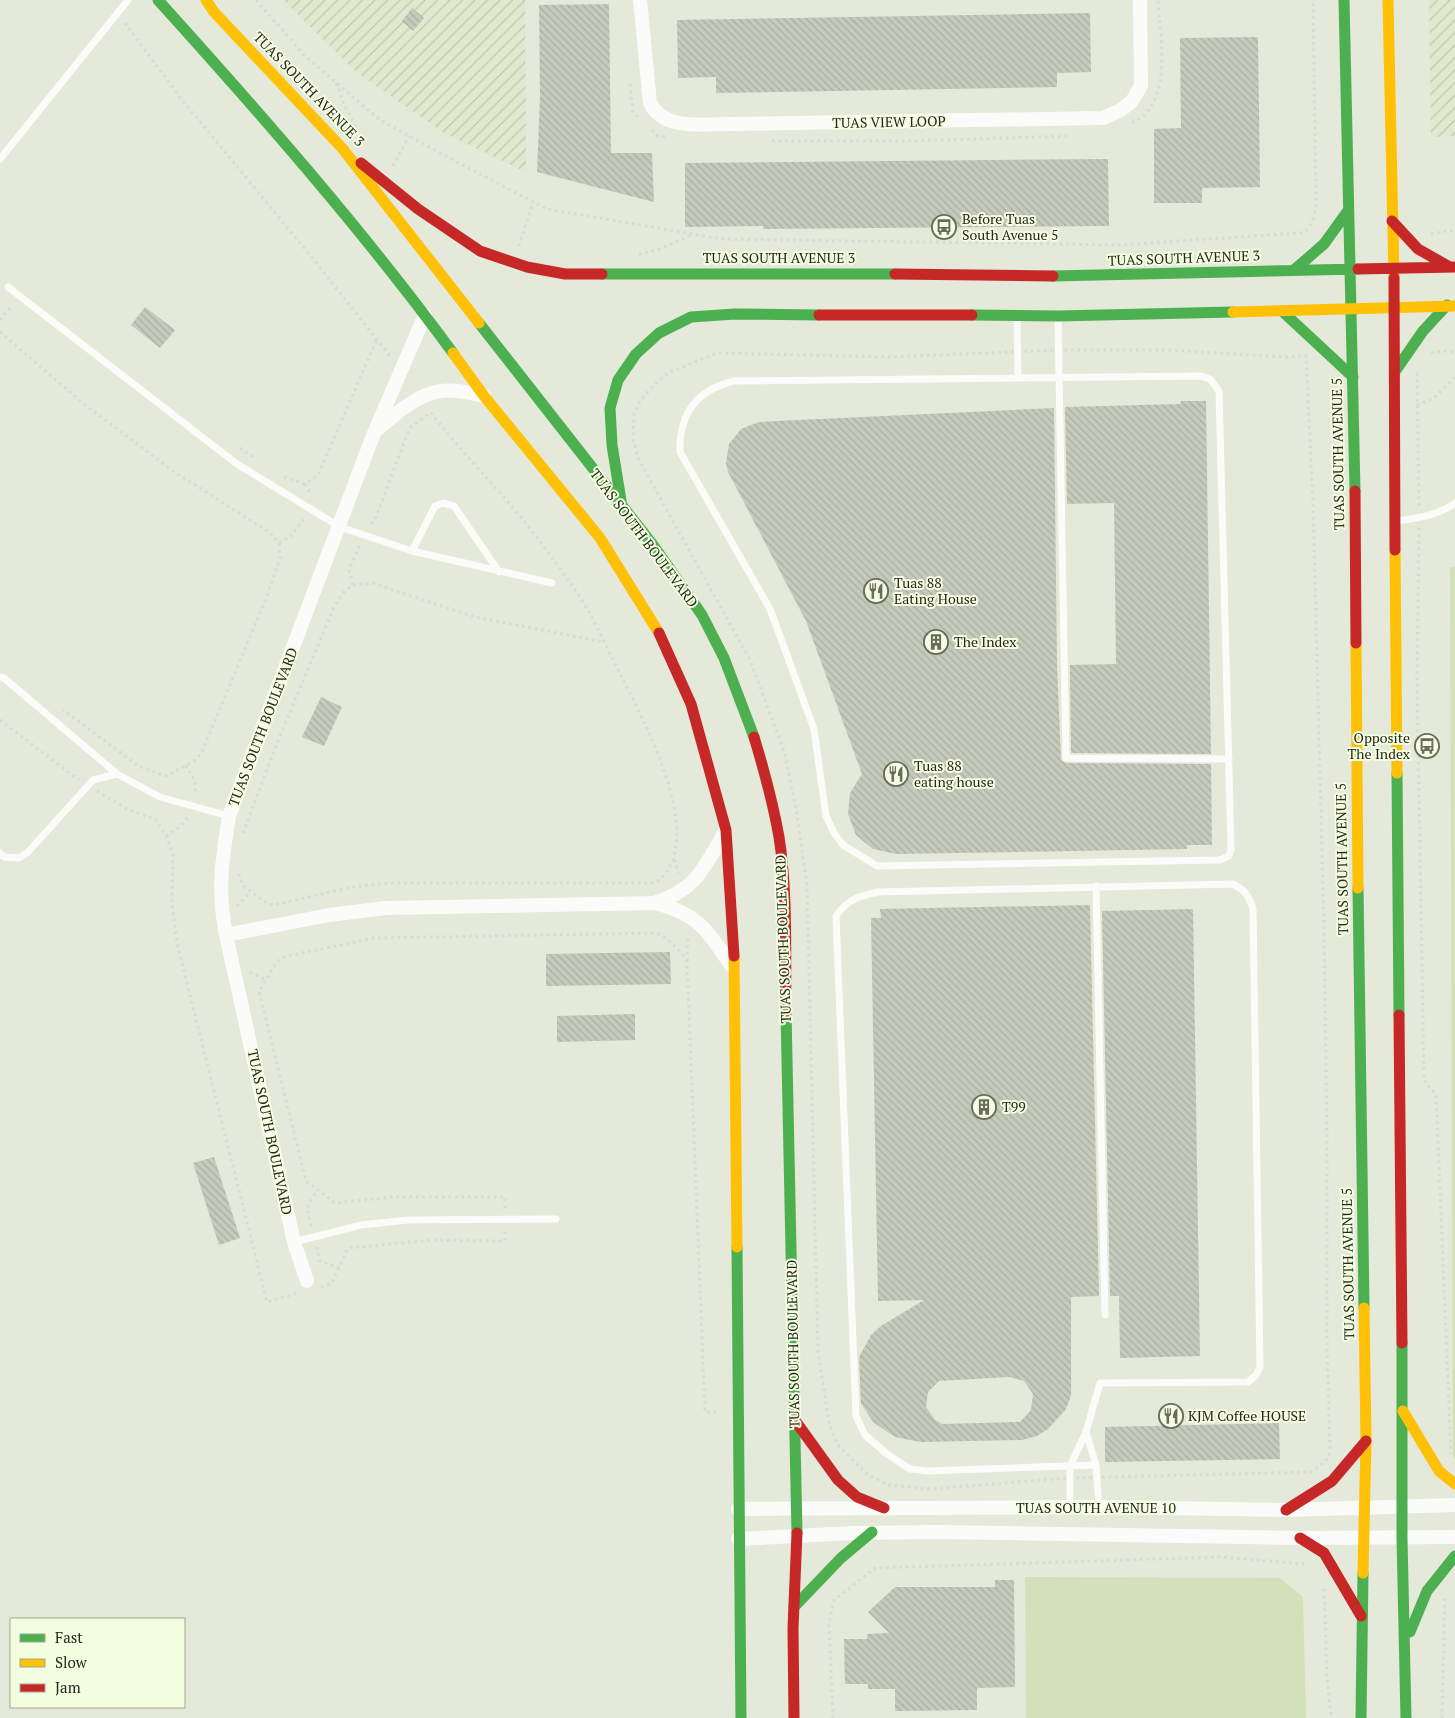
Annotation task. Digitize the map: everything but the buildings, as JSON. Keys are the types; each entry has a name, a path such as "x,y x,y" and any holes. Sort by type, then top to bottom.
{"main road":[{"path":"158,0 290,150 425,315 484,396 600,538 659,633 691,704 709,763 726,830 735,971 738,1539 741,1718"},
{"name":"TUAS SOUTH AVENUE 3","path":"206,0 214,12 342,148 418,209 480,251 527,267 565,274 841,273 1085,276 1348,268 1452,267"},
{"name":"TUAS SOUTH AVENUE 5","path":"1344,0 1348,268 1353,377 1359,1025 1366,1441 1362,1537 1361,1718"},
{"path":"1388,0 1392,268 1396,370 1394,522 1403,1411 1402,1538 1406,1718"},
{"name":"TUAS SOUTH BOULEVARD","path":"342,148 653,545 702,614 724,658 754,737 768,787 779,838 784,896 796,1537 794,1718"},
{"path":"1294,270 1314,256 1328,240 1347,212"},
{"path":"1392,221 1418,248 1452,267"},
{"path":"622,507 610,438 612,393 624,371 647,341 687,318 735,314 1058,316 1451,305"},
{"path":"1396,370 1423,330 1451,305"},
{"path":"1282,311 1353,377"},
{"path":"1403,1411 1439,1471 1455,1484"},
{"path":"794,1419 838,1480 857,1497 884,1508"},
{"path":"1286,1510 1332,1480 1366,1441"},
{"path":"794,1607 841,1558 872,1532"},
{"path":"1300,1538 1326,1556 1362,1617"},
{"path":"1405,1650 1416,1609 1436,1574 1455,1556"}],"street":[{"name":"TUAS VIEW LOOP","path":"640,0 650,102 655,112 676,124 730,124 1103,118 1121,110 1132,101 1141,86 1140,0"},
{"name":"TUAS SOUTH BOULEVARD","path":"306,1281 294,1242 220,904 220,881 228,816 340,527 374,433 425,315"},
{"path":"374,433 397,413 432,393 456,391 484,396"},
{"path":"654,903 670,897 697,880 726,830"},
{"path":"226,934 329,915 385,908 654,903 678,910 694,918 704,926 735,971"},
{"name":"TUAS SOUTH AVENUE 10","path":"738,1509 1099,1507 1286,1510 1455,1506"},
{"name":"TUAS SOUTH AVENUE 10","path":"738,1539 872,1532 1300,1538 1455,1537"}],"lane":[{"path":"0,159 128,0"},
{"path":"8,287 237,464 340,527 412,551 552,583"},
{"path":"1017,316 1018,378"},
{"path":"1058,316 1066,758 1229,759"},
{"path":"1201,376 1215,383 1218,391 1229,759 1231,849 1229,856 1220,860 877,866 843,845 834,833 826,816 814,729 770,609 680,452 680,436 684,420 691,406 706,392 720,384 734,381 1059,378 1201,376"},
{"path":"412,551 435,506 448,503 454,506 499,572"},
{"path":"1394,522 1444,511 1455,503"},
{"path":"0,677 4,678 117,774 160,797 228,816"},
{"path":"0,853 4,857 19,858 93,780 117,774"},
{"path":"1070,1508 1070,1466 1086,1432 1100,1383 1248,1382 1260,1367 1253,909 1249,896 1243,889 1232,884 878,892 854,897 845,904 836,916 856,1416 865,1435 887,1454 910,1469 928,1471 1070,1466 1096,1466"},
{"path":"1096,886 1104,1315"},
{"path":"294,1242 361,1225 408,1220 556,1219"},
{"path":"1086,1432 1096,1466 1099,1507"}],"path":[{"path":"256,0 305,56 380,120 547,209 722,239 1120,245 1304,233 1310,226 1316,209 1312,78 1313,0"},
{"path":"336,82 346,108 367,144"},
{"path":"386,164 392,169 410,136"},
{"path":"518,249 533,203"},
{"path":"1427,235 1455,230"},
{"path":"633,255 660,249 695,234"},
{"path":"0,320 19,296"},
{"path":"0,332 91,410 173,471 269,532 279,543 280,558 267,596 201,754 194,762 166,776 140,767 60,708"},
{"path":"280,475 306,484 318,475 377,339"},
{"path":"1427,355 1442,350 1455,352"},
{"path":"649,479 750,660 784,751 796,808 807,886 818,1351 829,1423 838,1445 868,1475 889,1485 906,1488 929,1489 1070,1478 1299,1474 1318,1469 1328,1459 1330,1450 1327,1340 1324,930 1314,502 1306,356"},
{"path":"1418,368 1417,685 1424,1078 1426,1084 1436,1094 1451,1460"},
{"path":"1417,405 1434,398 1455,377"},
{"path":"352,585 349,570 364,535 376,517 410,430 430,413"},
{"path":"231,443 255,459"},
{"path":"242,842 243,833 279,738 334,607 344,592 352,585 372,583 475,617 604,642"},
{"path":"238,869 242,885 250,892"},
{"path":"506,1218 505,1197 393,1197 335,1203 306,1181 259,991 277,962 283,957 374,938 534,934 656,933 662,936 683,956 687,962 705,1412 737,1412"},
{"path":"834,1718 829,1624 834,1600 875,1568 1220,1557 1309,1564"},
{"path":"1324,1588 1327,1631 1324,1657 1332,1718"},
{"path":"1442,1718 1445,1592"}],"shaded area":[{"path":"283,0 525,0 526,172 444,133 355,71"},
{"path":"1429,0 1455,0 1455,136 1431,137"},
{"path":"1450,567 1455,567 1455,1459 1453,1457"},
{"path":"1025,1577 1280,1578 1303,1597 1306,1718 1026,1718"}],"traffic: fast":[{"path":"158,0 310,172 383,261 453,353"},
{"path":"1344,0 1355,491"},
{"path":"1294,270 1324,244 1347,212"},
{"path":"1053,276 1358,269"},
{"path":"602,274 895,274"},
{"path":"1396,370 1423,331 1447,305"},
{"path":"1282,311 1353,377"},
{"path":"972,315 1058,316 1233,312"},
{"path":"622,507 612,445 610,408 618,380 636,354 659,333 691,317 735,314 819,315"},
{"path":"479,323 653,545 702,615 724,658 754,737"},
{"path":"1397,773 1399,1015"},
{"path":"1358,888 1364,1308"},
{"path":"786,1012 797,1533"},
{"path":"737,1247 741,1718"},
{"path":"1402,1343 1402,1538 1406,1718"},
{"path":"794,1607 841,1558 872,1532"},
{"path":"1410,1632 1427,1591 1455,1556"},
{"path":"1361,1718 1363,1573"}],"traffic: slow":[{"path":"206,0 214,12 342,148 479,323"},
{"path":"1388,0 1394,278"},
{"path":"1233,312 1455,306"},
{"path":"453,353 484,396 600,538 659,633"},
{"path":"1395,550 1397,773"},
{"path":"1356,643 1358,888"},
{"path":"734,956 737,1247"},
{"path":"1363,1573 1366,1441 1364,1308"},
{"path":"1403,1411 1439,1471 1455,1484"}],"traffic: jam":[{"path":"361,163 418,209 480,251 527,267 565,274 602,274"},
{"path":"1392,221 1418,249 1448,266"},
{"path":"1358,269 1455,267"},
{"path":"895,274 1053,276"},
{"path":"1394,278 1395,550"},
{"path":"819,315 972,315"},
{"path":"1355,491 1356,643"},
{"path":"659,633 691,704 726,830 734,956"},
{"path":"754,737 774,812 782,859 785,902 786,1012"},
{"path":"1399,1015 1402,1343"},
{"path":"794,1419 838,1480 857,1497 884,1508"},
{"path":"1286,1510 1332,1481 1366,1441"},
{"path":"794,1718 793,1628 797,1533"},
{"path":"1300,1538 1324,1553 1361,1616"}],"place":[{"name":"Before Tuas South Avenue 5","path":"944,227"},
{"name":"Tuas 88 Eating House","path":"876,591"},
{"name":"The Index","path":"936,642"},
{"name":"Opposite The Index","path":"1427,746"},
{"name":"Tuas 88 eating house","path":"896,774"},
{"name":"T99","path":"984,1107"},
{"name":"KJM Coffee HOUSE","path":"1171,1416"}]}
